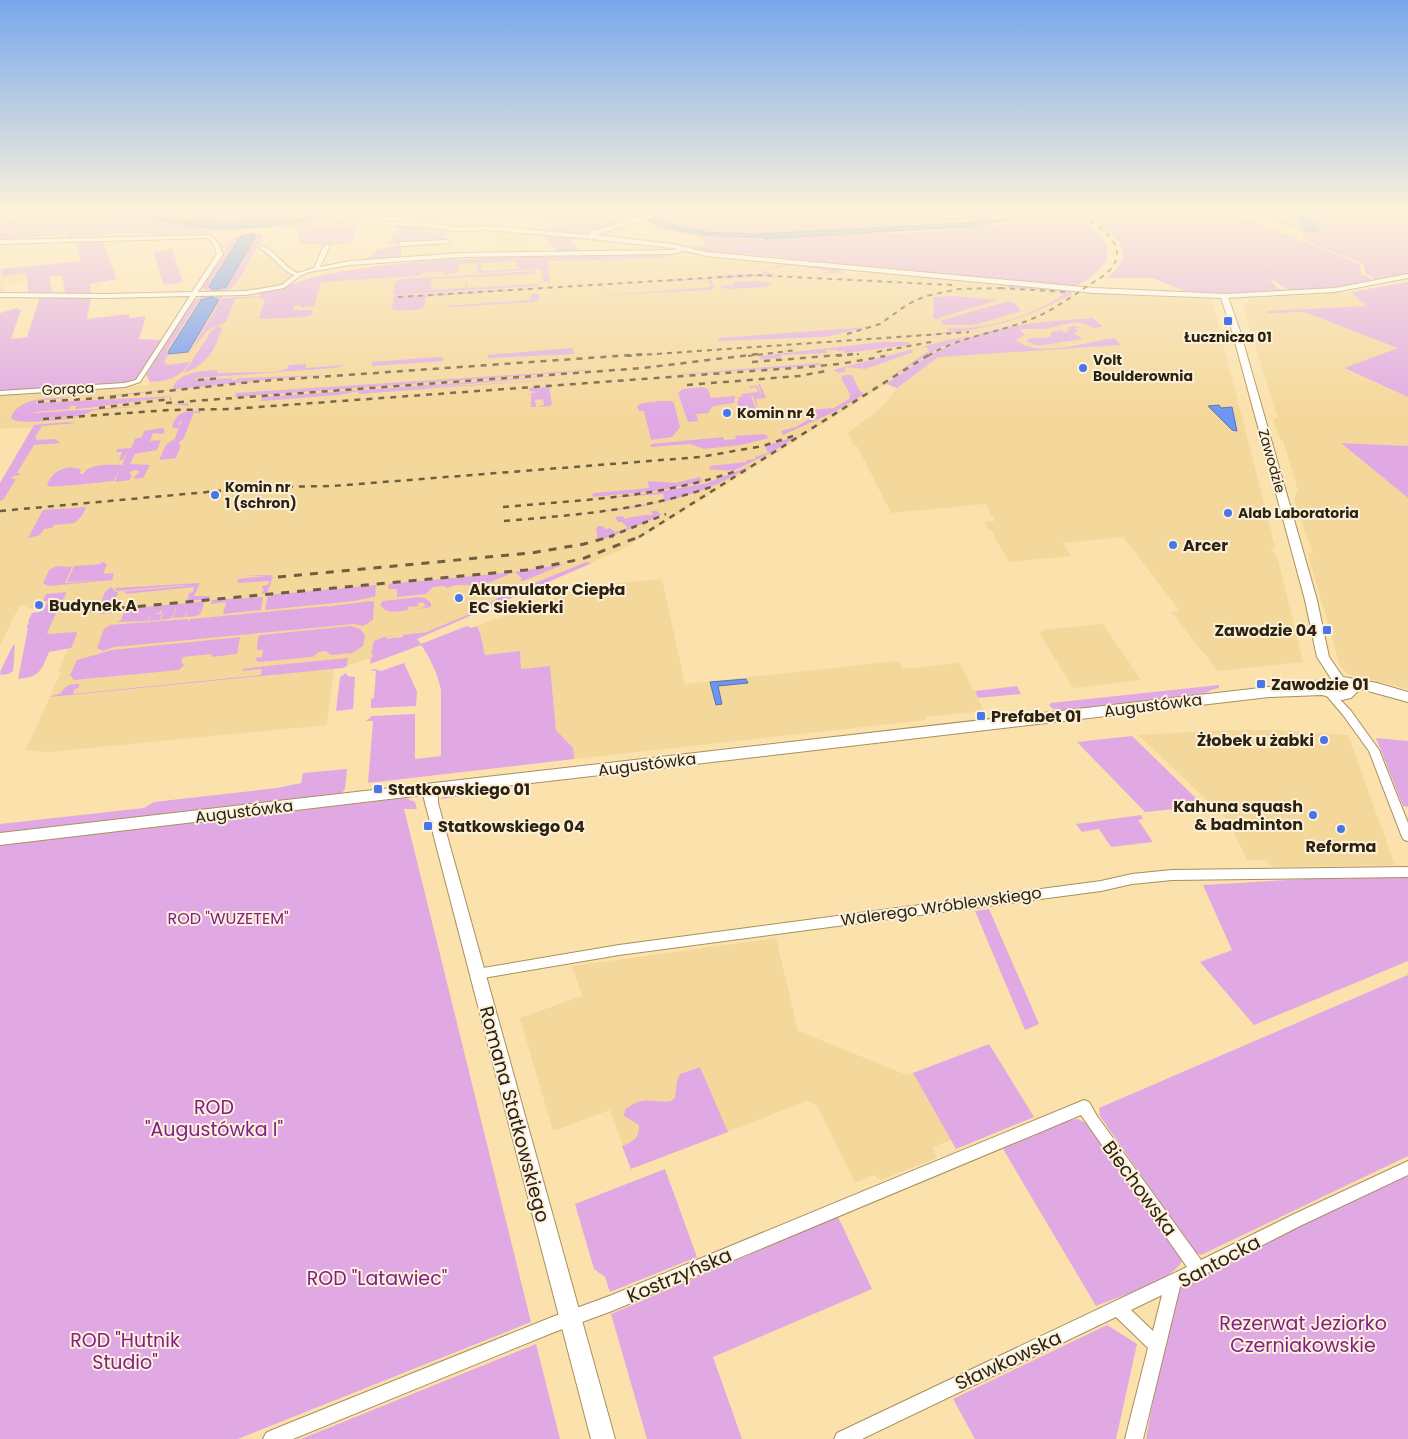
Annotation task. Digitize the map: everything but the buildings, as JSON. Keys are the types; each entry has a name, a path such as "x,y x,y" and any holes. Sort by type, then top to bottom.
{"street":[{"path":"195,294 204,280"},
{"path":"0,295 246,293 284,286 291,280"},
{"path":"980,280 1094,291 1224,296 1342,290 1388,280"},
{"name":"Gorąca","path":"0,393 136,383 195,294"},
{"name":"Zawodzie","path":"1224,296 1234,323 1311,600 1323,657 1320,661 1347,706 1347,712 1378,758 1408,837"},
{"name":"Augustówka","path":"0,839 1293,690 1334,686 1387,691 1408,697"},
{"name":"Romana Statkowskiego","path":"430,789 431,803 603,1439"},
{"name":"Walerego Wróblewskiego","path":"477,974 620,950 1101,886 1158,876 1408,872"},
{"name":"Kostrzyńska","path":"272,1439 570,1319 1084,1107"},
{"name":"Biechowska","path":"1084,1107 1092,1121 1198,1269"},
{"name":"Santocka","path":"1134,1439 1173,1282 1408,1168"},
{"name":"Sławkowska","path":"843,1439 1173,1282"},
{"path":"1118,1308 1157,1345"}],"shaded area":[{"path":"0,280 27,280 4,285 5,293 0,293"},
{"path":"241,280 288,280 282,285 272,288 235,291"},
{"path":"306,280 954,280 1071,291 1072,294 1081,297 1087,293 1212,300 1275,547 1271,551 1277,556 1303,662 1218,671 1171,612 1180,611 1123,537 1063,543 1071,556 1009,562 992,531 989,530 984,522 995,521 985,504 891,513 857,446 854,446 848,433 882,407 897,388 887,384 625,548 372,658 334,669 327,725 48,752 26,750 61,672 58,672 74,633 47,634 47,602 45,607 27,609 28,605 19,606 0,646 0,483 34,427 0,429 0,394 148,385 150,381 146,375 194,300 218,295 225,298 259,296 261,293"},
{"path":"1351,292 1368,306 1266,312 1304,312 1399,348 1344,369 1408,397 1408,446 1342,443 1408,498 1408,689 1347,674 1340,666 1307,551 1313,555 1294,499 1298,490 1283,440 1280,440 1273,418 1278,418 1243,307 1249,299"},
{"path":"662,579 685,684 899,661 903,669 960,663 984,711 925,717 926,720 574,759 573,748 556,730 550,666 521,669 520,651 485,655 477,626 567,593 595,585"},
{"path":"1103,624 1141,680 1073,688 1040,634 1043,630"},
{"path":"1232,730 1276,730 1348,735 1395,865 1273,867 1265,860 1247,860 1227,819 1138,735"},
{"path":"776,938 798,1031 907,1075 913,1073 951,1140 933,1147 937,1158 881,1180 873,1175 855,1183 817,1105 807,1101 631,1169 610,1110 553,1131 520,1018 582,996 572,966"}],"green space":[{"path":"27,280 50,280 52,293 28,293"},
{"path":"63,280 110,280 90,284 91,294 65,293"},
{"path":"162,280 182,280 183,282 164,285"},
{"path":"207,280 238,280 231,289 218,292 202,288"},
{"path":"305,280 351,280 321,282 314,306 302,308 301,305 294,306 293,310 312,310 311,315 306,317 261,319 259,317 265,300 259,297 235,299 226,322 208,330 190,352 221,300 214,297 199,300 166,352 170,352 164,362 168,365 190,362 182,372 173,378 150,382 146,375 194,300 208,295 218,295 225,298 259,296 261,293"},
{"path":"399,280 432,280 431,290 465,288 466,280 467,288 535,284 539,286 394,295 395,282"},
{"path":"664,280 692,280 669,282"},
{"path":"708,280 711,280 714,287 709,290 597,296 711,287"},
{"path":"1000,280 1086,280 1074,286"},
{"path":"1158,280 1273,280 1270,281 1281,291 1224,294 1193,294"},
{"path":"1273,280 1374,281 1307,292 1297,292"},
{"path":"761,281 762,283 765,283 764,281 772,284 767,287 726,289 719,286 734,285 733,282"},
{"path":"1408,282 1408,397 1344,368 1398,348 1304,312 1268,313 1266,311 1367,306 1351,292"},
{"path":"1008,285 1071,291 1072,294 1034,312 1014,319 995,325 934,335 912,336 963,330 949,331 947,328 976,327 1007,321 1051,303 1063,295 1058,291 1008,288"},
{"path":"539,288 426,297 424,307 421,309 398,311 392,309 394,296"},
{"path":"531,294 539,294 540,299 535,302 445,306 531,300"},
{"path":"953,296 998,300 936,319 933,318 934,297"},
{"path":"40,297 91,298 87,319 129,314 129,318 146,316 139,339 162,340 136,380 127,384 0,391 0,313 18,308 18,310 21,310 11,339 27,337"},
{"path":"1008,301 1015,303 1021,311 974,325 944,325 940,321"},
{"path":"1093,318 1103,327 1093,328 1083,323 1075,322 1045,329 1021,329 1021,332 1026,335 1016,339 1024,345 1049,349 1114,338 1121,345 938,357 897,388 886,384 940,350 983,333 1019,325"},
{"path":"218,326 222,328 209,356 199,365 184,373 212,330"},
{"path":"1072,326 1087,329 1075,328 1078,331 1074,333 1083,339 1038,346 1026,341 1031,338 1051,336 1051,332 1061,330 1065,333 1069,331 1067,329 1072,328 1067,328"},
{"path":"869,327 824,337 718,341 718,338 843,329 842,331 844,329"},
{"path":"969,336 941,347 883,382 930,350 924,346"},
{"path":"881,342 908,342 910,345 845,353 844,350 838,352 837,350 826,350 827,353 782,355 780,358 760,359 759,356"},
{"path":"572,348 575,354 489,358 487,355"},
{"path":"916,348 911,350 914,352 865,369 847,367 844,369 847,371 839,373 833,370"},
{"path":"443,358 444,361 372,366 372,362"},
{"path":"818,363 825,365 676,375 681,374"},
{"path":"306,364 306,368 346,365 334,368 196,378 195,380 232,378 232,380 236,380 238,378 329,375 83,398 173,389 179,379 198,372 217,370 217,373 275,372 287,369 289,365"},
{"path":"586,371 235,397 236,393"},
{"path":"569,375 411,389 603,376 359,394 358,391 340,395 261,401 262,397"},
{"path":"844,375 852,375 859,390 864,394 834,412 783,435 781,431 796,427 817,414 811,410 834,408 849,399 850,394 841,378"},
{"path":"758,384 760,384 766,398 756,399 758,410 753,396 751,396 757,411 749,413 742,411 737,403 739,397 745,396 741,394 758,392 756,387 750,388 750,386 757,386 762,396"},
{"path":"549,387 552,404 549,405 552,406 538,407 544,405 543,399 535,400 536,407 531,407 531,393 538,392 529,391 530,388"},
{"path":"703,387 708,389 711,398 735,396 734,403 713,406 708,413 696,414 698,421 688,422 678,393 683,389"},
{"path":"177,396 87,408 75,409 76,406 71,406 69,409 34,413 165,405 95,410 80,416 42,419 78,417 51,421 22,422 11,418 15,410 22,405 30,401 50,398 78,397 36,401 36,403"},
{"path":"661,401 674,403 680,427 672,437 651,440 644,411 639,411 637,406 642,403"},
{"path":"189,403 188,406 173,404"},
{"path":"200,411 200,414 194,412 183,440 180,441 179,445 181,445 176,458 159,460 166,445 174,439 172,446 182,420 178,424 180,424 178,429 172,427 176,418 185,412"},
{"path":"76,423 42,426 35,437 37,437 36,440 55,439 61,443 34,445 17,473 21,474 13,476 12,479 16,479 3,500 0,501 0,483 34,425"},
{"path":"162,428 165,430 163,434 153,433 150,441 161,440 157,450 135,454 130,464 150,465 143,478 134,479 140,472 135,470 129,473 132,476 129,480 115,482 119,470 114,481 47,486 55,473 65,468 76,468 81,470 80,474 83,474 86,470 95,466 122,465 129,449 123,460 119,460 122,452 116,452 117,449 131,448 135,439 142,437 144,431"},
{"path":"765,434 769,438 741,445 704,449 690,444 651,447 651,444 723,437 724,440 736,439 735,436"},
{"path":"798,436 770,453 733,471 707,469 710,466 747,462 746,460 755,459 755,457 768,453 765,446"},
{"path":"1341,443 1408,446 1408,498"},
{"path":"752,465 698,492 659,503 599,512 661,502 664,499 663,494 593,499 653,493 707,483"},
{"path":"700,477 702,482 656,491 593,497 592,494 649,488 648,481 675,483"},
{"path":"86,507 75,523 54,525 52,528 44,529 40,535 28,538 43,510"},
{"path":"651,511 657,511 661,515 598,541 596,529 598,526 606,529 610,528 615,532 628,528 622,522 618,522 615,517 623,516 624,519 653,515"},
{"path":"100,561 107,564 103,574 114,573 112,580 49,586 43,583 49,570 57,566 72,567 65,583 98,580 67,582 74,566 102,564"},
{"path":"586,562 592,563 417,639 421,644 467,626 471,628 477,626 485,655 520,651 521,669 550,666 556,730 573,748 574,759 368,783 373,721 366,721 372,716 415,714 415,759 441,756 441,690 436,672 428,655 421,645 370,664 371,657 373,657 373,654 371,654 374,641 384,637 401,635 387,637 386,639 427,632 474,612 496,599"},
{"path":"565,564 523,581 519,581 522,579 515,572"},
{"path":"515,572 483,585 489,592 484,595 469,585 456,585 447,588 444,586 433,587 426,594 397,597 397,589 388,589 389,584"},
{"path":"270,575 266,576 273,575 267,593 261,594 264,589 262,589 262,586 268,585 269,581 237,583 238,579 265,576 239,576"},
{"path":"200,583 194,596 210,596 209,599 187,601 189,593 193,592 194,587 125,594 126,591 185,585 117,591 115,588"},
{"path":"376,585 375,597 354,601 265,610 268,595"},
{"path":"111,587 116,592 123,591 118,592 113,608 98,609 105,592"},
{"path":"66,592 47,634 76,632 77,634 71,648 49,652 39,672 31,677 18,679 28,628 26,628 32,613 43,611 48,601 43,601 46,594"},
{"path":"263,597 261,610 223,614 226,602 211,604 212,600"},
{"path":"425,598 431,603 431,607 418,609 426,606 422,602 417,604 419,606 408,607 408,610 393,612 386,610 380,605 383,601"},
{"path":"209,601 204,603 200,615 198,615 199,609 197,616 186,617 187,610 185,617 173,618 176,609 173,609 175,610 172,618 161,620 163,614 161,613 162,609 159,613 154,614 162,614 160,620 149,621 150,615 148,621 117,622 121,620 124,612 100,614 102,611"},
{"path":"374,602 373,620 363,626 354,624 114,647 103,651 97,648 104,629 110,625 188,619 188,621 191,619 331,607"},
{"path":"351,626 360,629 365,635 363,646 352,653 331,655 326,651 319,652 312,657 258,662 255,658 262,657 263,650 257,650 258,637 261,635"},
{"path":"240,637 237,654 211,657 212,654 183,657 181,662 184,665 179,670 74,680 70,675 77,660 112,650"},
{"path":"13,645 15,645 13,671 1,675 0,672"},
{"path":"348,658 347,666 343,668 50,697 61,693 66,687 74,684 80,684 73,694 261,675 262,669 242,671 243,669 265,666 265,670 266,666"},
{"path":"404,663 417,692 416,706 371,708 371,699 374,698 376,671 370,670 381,671"},
{"path":"346,673 348,676 355,677 353,709 336,711 340,677"},
{"path":"1219,685 1219,688 1202,695 1062,711 1053,709 1049,705 1051,703"},
{"path":"1017,686 1021,694 978,698 975,691"},
{"path":"1132,736 1204,806 1145,812 1077,742"},
{"path":"1376,738 1408,741 1408,807 1403,806"},
{"path":"347,769 345,789 341,794 0,833 0,824 144,808 154,802 277,788 301,783 303,773"},
{"path":"503,786 499,791 440,799 451,791"},
{"path":"406,798 415,802 417,809 404,809 531,1322 238,1439 0,1439 0,845"},
{"path":"1141,815 1143,819 1138,820 1153,842 1111,847 1099,829 1082,832 1076,824"},
{"path":"1358,875 1408,877 1408,961 1254,1025 1200,962 1232,950 1203,885 1323,878 1348,879"},
{"path":"989,909 1039,1024 1025,1030 975,911"},
{"path":"1408,975 1408,1156 1201,1255 1195,1253 1100,1116 1099,1108"},
{"path":"989,1044 1034,1117 956,1149 913,1073"},
{"path":"700,1067 728,1132 631,1169 622,1146 635,1139 639,1125 624,1116 625,1110 643,1101 671,1101 675,1098 677,1081 680,1074"},
{"path":"1078,1119 1090,1125 1178,1250 1182,1261 1176,1269 1156,1282 1096,1306 1003,1149 1067,1121"},
{"name":"Rezerwat Jeziorko Czerniakowskie","path":"1408,1166 1408,1439 1146,1439 1172,1297 1178,1279"},
{"path":"665,1169 697,1257 610,1292 605,1277 594,1269 575,1204"},
{"path":"838,1217 872,1289 713,1357 742,1439 647,1439 611,1314"},
{"path":"1107,1325 1137,1344 1116,1439 975,1439 953,1399"},
{"path":"536,1344 560,1439 301,1439"}],"water":[{"path":"213,280 230,280 226,287 214,290 209,287"},
{"path":"212,297 219,300 188,352 169,354 168,352 201,300"},
{"path":"1219,405 1221,408 1232,407 1237,431 1232,430 1208,406"},
{"path":"746,679 748,683 718,686 722,704 716,705 710,682"}],"railway":[{"path":"398,297 671,280"},
{"path":"857,280 953,285"},
{"path":"928,356 952,344 1016,325 1043,314 1097,280"},
{"path":"847,334 880,324 908,304 926,296 959,289 1002,288"},
{"path":"1002,288 1068,292"},
{"path":"1002,288 1006,288"},
{"path":"627,356 969,332"},
{"path":"877,352 936,341"},
{"path":"748,356 796,350"},
{"path":"110,397 261,381 645,354"},
{"path":"166,403 643,368 758,354"},
{"path":"752,362 853,354"},
{"path":"837,356 859,354"},
{"path":"640,536 930,354"},
{"path":"43,419 170,410 231,409 794,368 840,364 885,356"},
{"path":"687,385 799,376 826,371"},
{"path":"198,380 221,378"},
{"path":"38,402 117,397"},
{"path":"99,408 171,399"},
{"path":"0,511 262,487 333,486 700,457 763,446 793,436"},
{"path":"503,507 652,492 710,479 739,470"},
{"path":"504,521 583,514 635,506 686,495 711,487"},
{"path":"609,537 666,514"},
{"path":"278,577 531,553 584,544 613,536"},
{"path":"90,611 526,570 582,559 640,536"}],"place":[{"name":"Łucznicza 01","path":"1228,321"},
{"name":"Volt Boulderownia","path":"1083,368"},
{"name":"Komin nr 4","path":"727,413"},
{"name":"Komin nr 1 (schron)","path":"215,495"},
{"name":"Alab Laboratoria","path":"1228,513"},
{"name":"Arcer","path":"1173,545"},
{"name":"Akumulator Ciepła EC Siekierki","path":"459,598"},
{"name":"Budynek A","path":"39,605"},
{"name":"Zawodzie 04","path":"1327,630"},
{"name":"Zawodzie 01","path":"1261,684"},
{"name":"Prefabet 01","path":"981,716"},
{"name":"Żłobek u żabki","path":"1324,740"},
{"name":"Statkowskiego 01","path":"378,789"},
{"name":"Kahuna squash & badminton","path":"1313,815"},
{"name":"Statkowskiego 04","path":"428,826"},
{"name":"Reforma","path":"1341,829"}],"park label":[{"name":"ROD \"WUZETEM\"","path":"228,918"},
{"name":"ROD \"Augustówka I\"","path":"214,1118"},
{"name":"ROD \"Latawiec\"","path":"377,1278"},
{"name":"ROD \"Hutnik Studio\"","path":"125,1351"}]}
